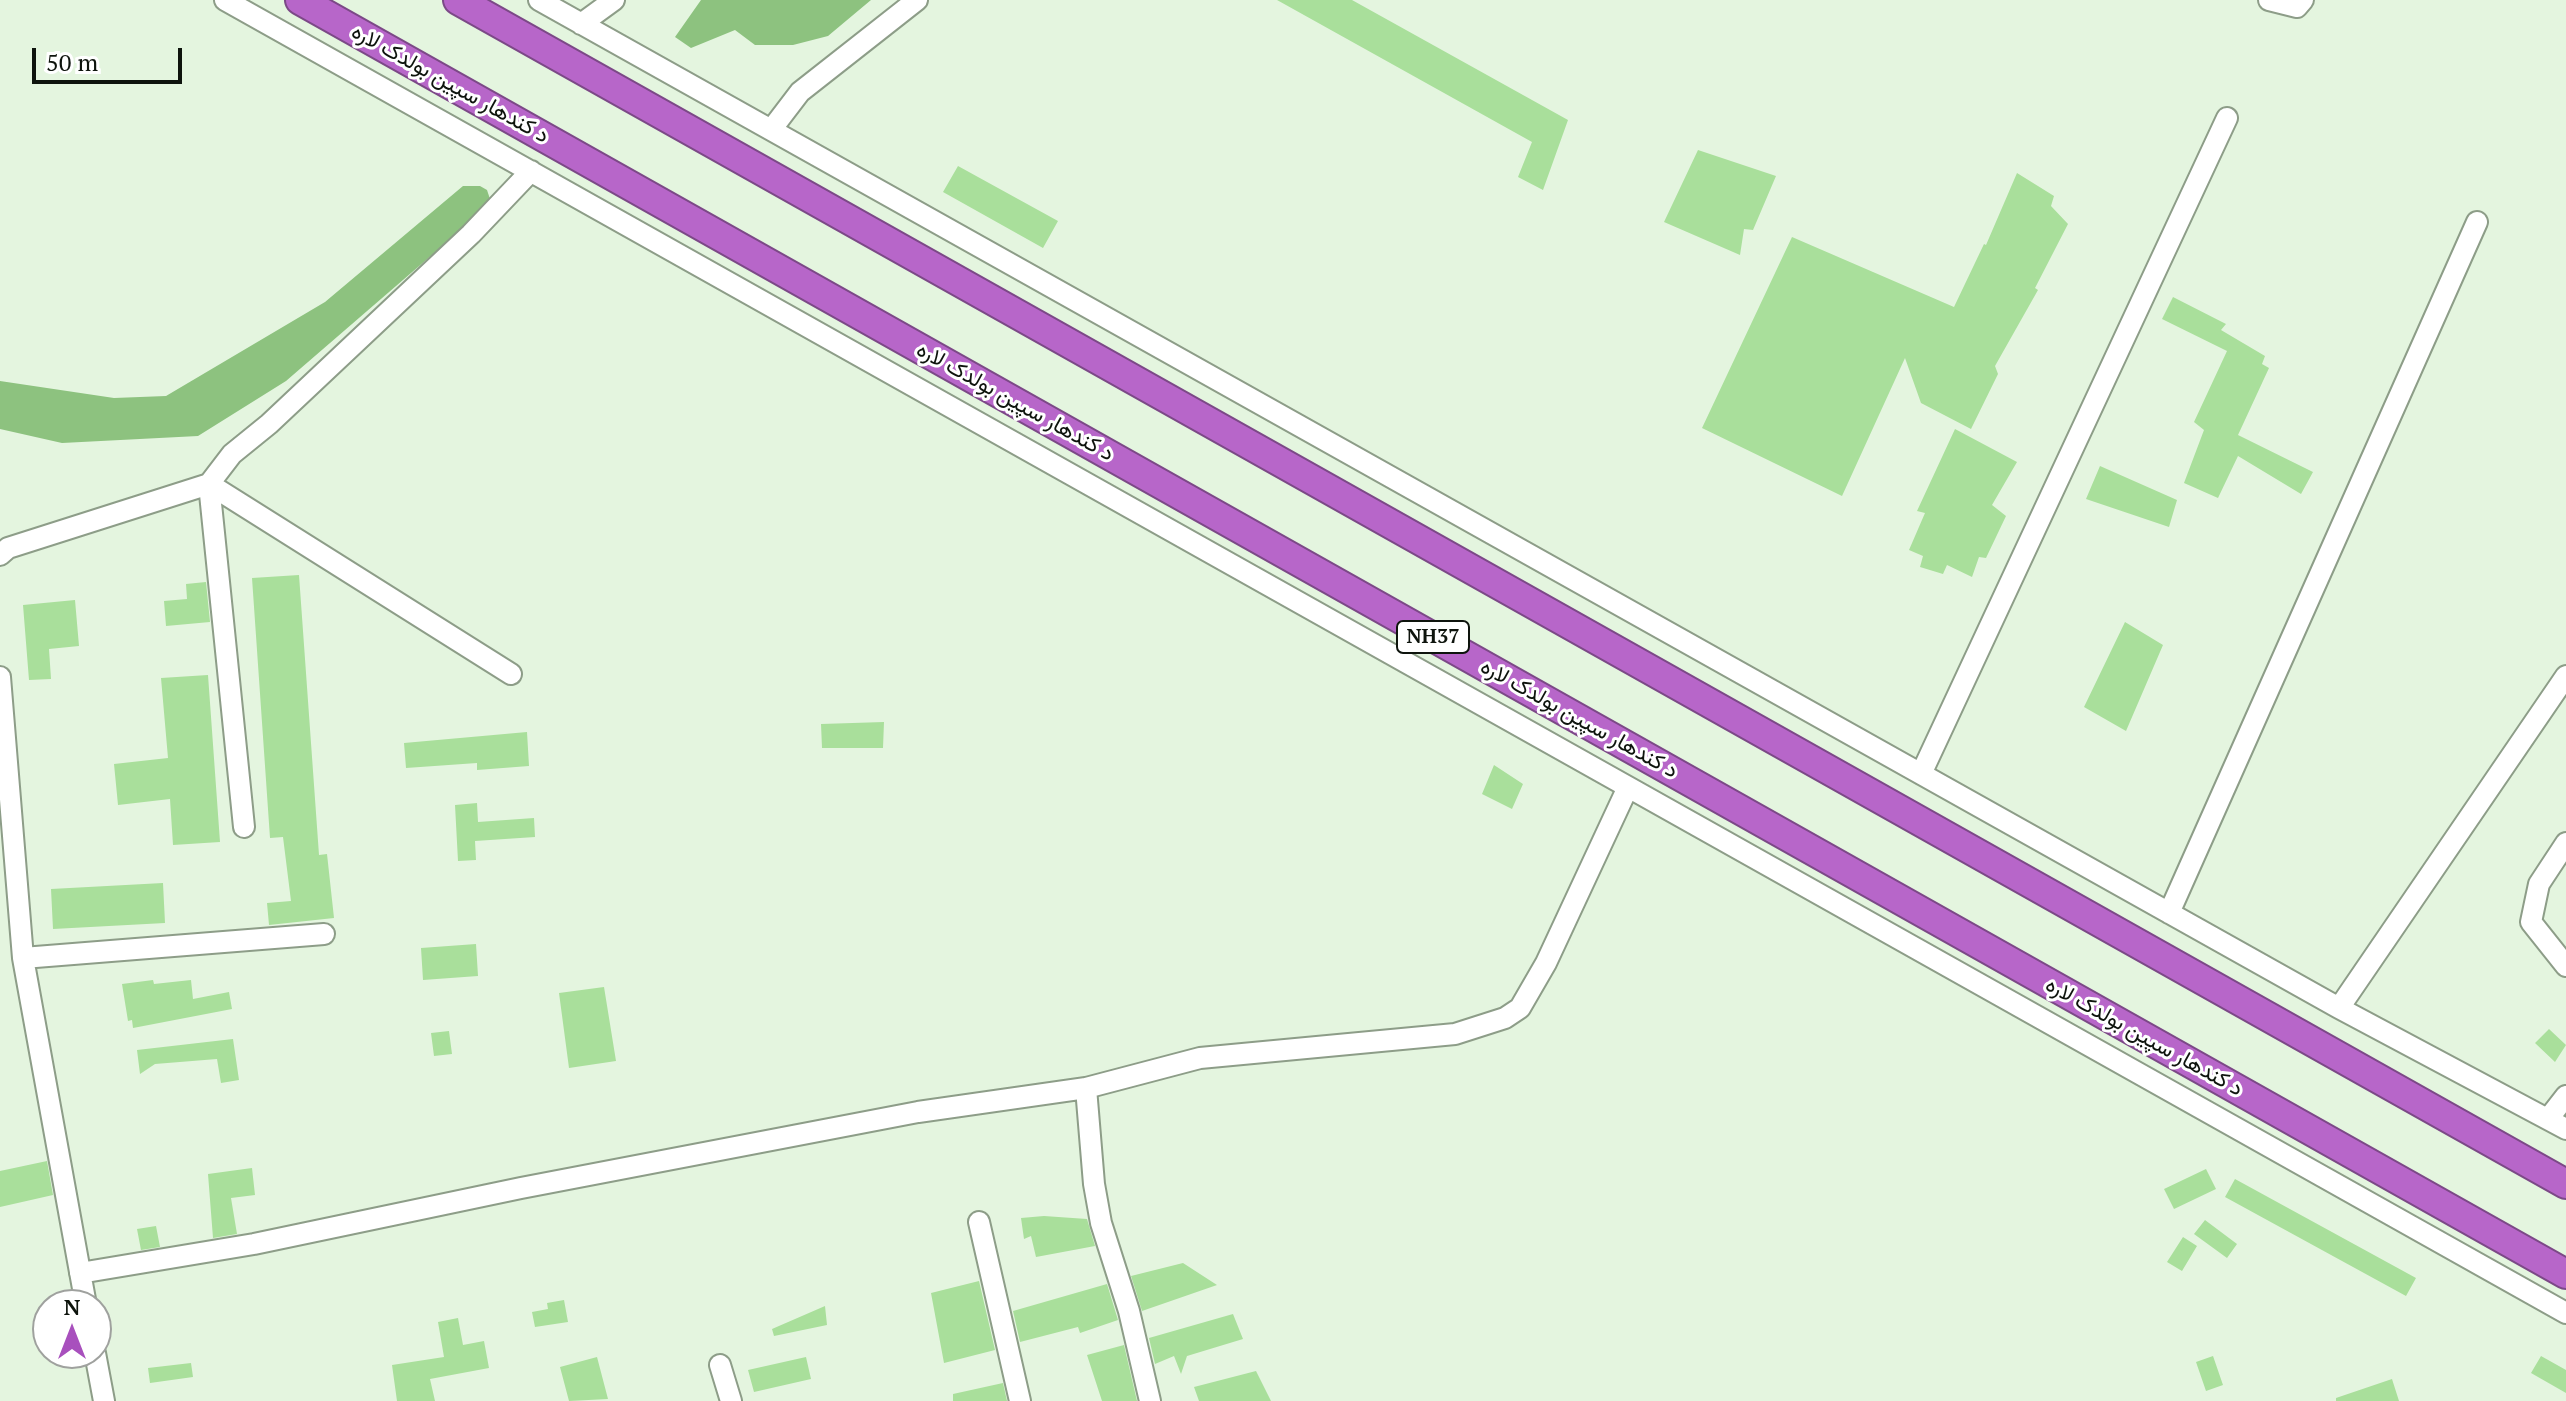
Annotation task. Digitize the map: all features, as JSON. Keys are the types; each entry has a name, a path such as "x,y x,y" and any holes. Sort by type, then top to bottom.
{"highway":[{"name":"د کندهار سپین بولدک لاره","path":"300,0 2566,1274"},
{"path":"458,0 2566,1184"}],"street":[{"path":"225,0 2566,1313"},
{"path":"539,0 2339,1008 2557,1124 2566,1096"},
{"path":"581,24 614,0"},
{"path":"771,130 800,92 917,0"},
{"path":"2269,0 2297,7 2303,0"},
{"path":"1921,774 2227,118"},
{"path":"0,555 8,548 209,484 232,454 269,424 471,234 531,171"},
{"path":"2169,913 2477,222"},
{"path":"209,484 511,674"},
{"path":"209,484 244,827"},
{"path":"2339,1008 2566,676"},
{"path":"0,677 23,958 83,1289"},
{"path":"80,1273 254,1244 535,1185 918,1112 1086,1088 1200,1058 1455,1034 1505,1018 1520,1008 1546,963 1628,787"},
{"path":"2562,951 2531,922 2539,884 2566,843"},
{"path":"23,958 324,934"},
{"path":"1086,1088 1094,1184 1101,1223 1129,1311 1150,1401"},
{"path":"979,1222 1020,1401"},
{"path":"720,1365 731,1401"},
{"path":"98,1369 104,1401"}],"shaded area":[{"path":"701,0 871,0 828,36 793,45 755,45 735,30 691,48 675,37"},
{"path":"463,186 480,186 487,190 490,199 484,210 286,381 198,436 62,443 0,429 0,381 114,398 166,396 325,302"}],"building":[{"path":"1277,0 1352,0 1568,120 1543,190 1518,177 1532,142"},
{"path":"1698,150 1776,176 1753,230 1744,229 1740,255 1664,222"},
{"path":"958,166 1058,221 1043,248 943,192"},
{"path":"2017,173 2054,196 2051,206 2068,224 2035,288 2038,290 1995,366 1998,374 1971,429 1921,403 1905,358 1842,496 1702,428 1792,237 1954,307 1986,245"},
{"path":"2173,297 2226,324 2221,330 2265,356 2262,364 2269,368 2238,435 2313,472 2301,494 2238,456 2218,498 2184,483 2204,430 2194,422 2227,351 2162,319"},
{"path":"1955,429 2017,462 1992,505 2006,516 1986,558 1979,557 1972,577 1947,565 1943,574 1920,567 1923,556 1909,550 1925,513 1917,511"},
{"path":"2100,466 2177,500 2169,527 2086,499"},
{"path":"299,575 319,855 327,854 334,918 269,925 267,903 291,901 283,837 270,838 252,578"},
{"path":"206,582 210,622 166,626 164,601 187,599 186,584"},
{"path":"75,600 79,646 49,649 51,679 29,680 23,605"},
{"path":"2125,622 2163,645 2126,731 2084,707"},
{"path":"208,675 220,842 173,845 170,799 118,805 114,764 168,758 161,678"},
{"path":"884,722 883,748 822,748 821,724"},
{"path":"527,732 529,766 477,770 477,763 406,768 404,743"},
{"path":"1494,765 1523,784 1512,809 1482,794"},
{"path":"477,803 478,822 534,818 535,837 475,841 476,860 458,861 455,805"},
{"path":"163,883 165,923 53,929 51,889"},
{"path":"476,944 478,976 423,980 421,948"},
{"path":"153,980 154,984 191,980 193,999 229,992 232,1009 133,1028 132,1020 128,1021 122,984"},
{"path":"604,987 616,1061 569,1068 559,993"},
{"path":"2549,1029 2566,1045 2555,1062 2535,1043"},
{"path":"449,1031 452,1054 434,1056 431,1033"},
{"path":"233,1039 239,1080 221,1083 217,1059 155,1064 140,1074 137,1050"},
{"path":"47,1161 53,1195 0,1207 0,1171"},
{"path":"252,1168 255,1195 231,1198 237,1234 213,1238 208,1174"},
{"path":"2206,1169 2216,1189 2174,1209 2164,1189"},
{"path":"2235,1179 2416,1278 2406,1296 2225,1197"},
{"path":"1021,1218 1087,1219 1095,1246 1036,1257 1031,1236 1024,1239"},
{"path":"2205,1220 2237,1244 2227,1258 2194,1234"},
{"path":"156,1226 160,1247 141,1250 137,1229"},
{"path":"2183,1237 2197,1246 2182,1271 2167,1262"},
{"path":"1183,1263 1217,1285 1142,1311 1131,1276"},
{"path":"979,1281 995,1350 944,1363 931,1293"},
{"path":"1107,1284 1118,1320 1080,1333 1078,1327 1020,1342 1013,1311"},
{"path":"564,1300 568,1322 535,1327 532,1312 548,1309 547,1303"},
{"path":"825,1306 827,1325 774,1336 772,1329"},
{"path":"1233,1314 1243,1339 1187,1356 1181,1374 1174,1356 1155,1364 1149,1338"},
{"path":"458,1318 463,1345 484,1341 489,1368 430,1379 435,1401 397,1401 392,1365 444,1357 438,1322"},
{"path":"1124,1345 1137,1401 1102,1401 1087,1355"},
{"path":"2213,1356 2223,1385 2206,1391 2196,1362"},
{"path":"2541,1356 2566,1370 2566,1393 2531,1373"},
{"path":"597,1357 608,1399 569,1401 560,1367"},
{"path":"806,1357 811,1379 754,1392 748,1370"},
{"path":"191,1363 193,1377 150,1383 148,1368"},
{"path":"1256,1371 1271,1401 1199,1401 1194,1387"},
{"path":"2392,1379 2399,1401 2336,1401 2336,1398"},
{"path":"1003,1383 1007,1401 953,1401 953,1394"}]}
